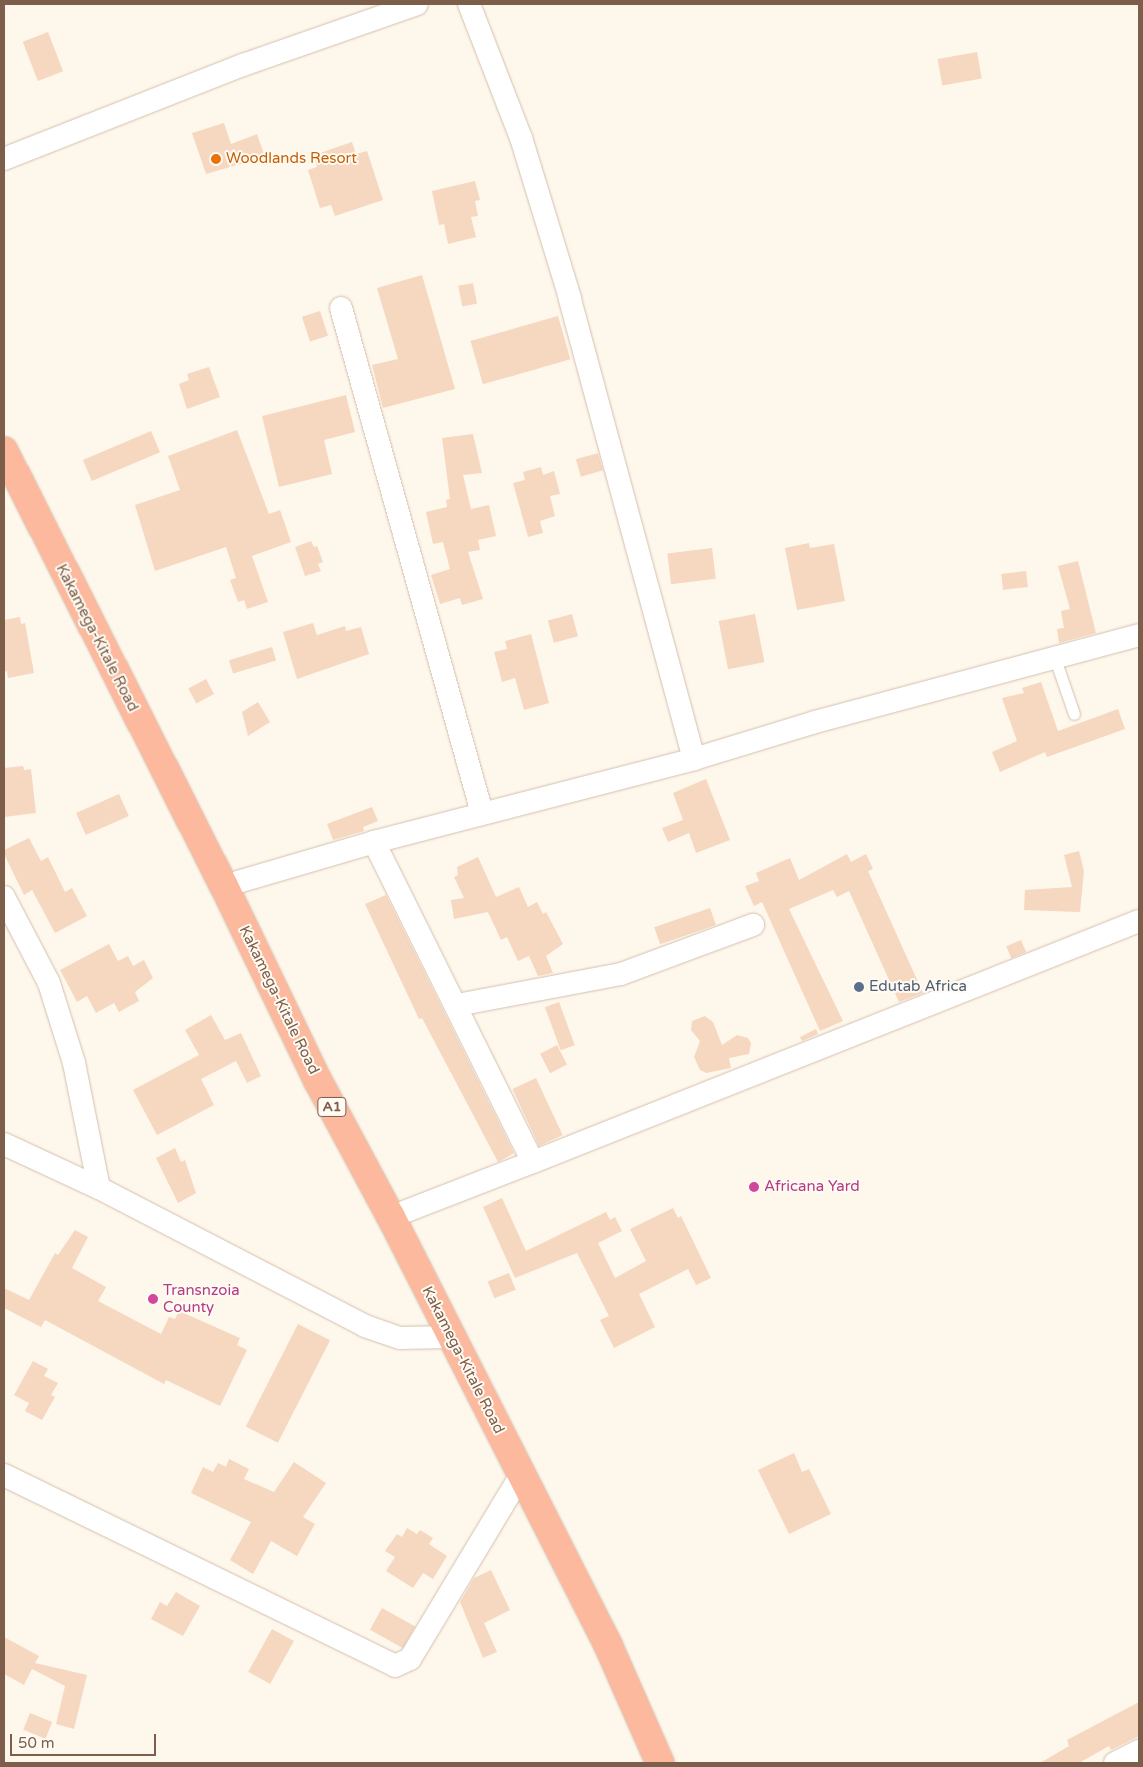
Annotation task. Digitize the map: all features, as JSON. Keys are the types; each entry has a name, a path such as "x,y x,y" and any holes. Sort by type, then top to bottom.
{"highway":[{"name":"Kakamega-Kitale Road","path":"4,451 224,886 318,1081 391,1217 608,1644 660,1763"}],"street":[{"path":"4,159 243,65 417,4"},
{"path":"468,4 521,138 570,298 694,758"},
{"path":"341,308 482,814"},
{"path":"224,886 374,842 694,758 814,722 1139,635"},
{"path":"374,842 457,1004 533,1162"},
{"path":"4,897 49,983 74,1063 99,1188"},
{"path":"391,1217 1139,921"},
{"path":"457,1004 621,974 753,925"},
{"path":"4,1144 99,1188 365,1326 400,1338 451,1337"},
{"path":"4,1475 395,1666 410,1659 522,1473"},
{"path":"1115,1763 1139,1751"}],"lane":[{"path":"1055,658 1074,714"}],"building":[{"path":"48,32 63,71 38,81 23,42"},
{"path":"977,52 982,79 942,86 938,59"},
{"path":"224,123 231,144 257,134 265,157 206,174 192,133"},
{"path":"352,142 356,154 367,151 383,200 335,216 331,205 320,208 308,170 317,167 314,155"},
{"path":"475,181 480,200 475,201 478,216 471,217 476,237 448,244 444,224 439,225 432,191"},
{"path":"422,275 455,389 383,408 372,365 398,359 377,288"},
{"path":"473,283 477,304 462,306 458,286"},
{"path":"320,311 328,336 310,342 302,317"},
{"path":"558,316 570,359 483,384 471,341"},
{"path":"209,367 220,397 187,409 179,384 189,380 187,374"},
{"path":"346,395 355,432 324,440 332,474 279,487 262,416"},
{"path":"237,430 269,514 280,510 291,542 252,556 268,602 247,609 244,600 238,602 230,580 236,578 226,547 155,571 135,505 180,490 168,456"},
{"path":"151,431 160,452 92,481 83,460"},
{"path":"473,434 482,473 463,475 471,509 489,505 496,536 478,540 480,550 468,552 483,599 462,605 460,598 440,604 431,575 450,569 443,542 433,544 426,512 447,507 446,500 450,499 442,438"},
{"path":"598,453 603,470 581,477 576,459"},
{"path":"541,467 543,475 554,471 560,494 550,496 555,516 540,521 543,533 528,537 513,483 525,480 523,472"},
{"path":"311,541 314,547 317,546 323,562 318,564 321,571 305,576 295,547"},
{"path":"809,543 810,548 834,544 845,601 797,610 785,548"},
{"path":"712,548 716,579 671,584 667,553"},
{"path":"1078,561 1096,633 1059,643 1057,629 1064,628 1061,611 1070,609 1058,566"},
{"path":"1026,571 1028,587 1003,590 1001,574"},
{"path":"572,614 578,636 554,643 548,620"},
{"path":"755,614 764,662 728,669 719,621"},
{"path":"20,617 21,624 25,623 34,673 8,678 7,671 4,672 4,620"},
{"path":"313,623 317,635 345,626 346,631 361,627 369,654 297,679 283,632"},
{"path":"531,634 549,703 524,710 515,678 502,682 494,652 507,649 505,641"},
{"path":"272,647 276,660 233,674 229,660"},
{"path":"206,679 214,694 196,703 188,688"},
{"path":"1041,682 1058,731 1118,709 1125,729 1047,757 1045,752 1000,772 992,752 1017,741 1002,698 1024,693 1022,688"},
{"path":"258,702 270,722 248,736 242,712"},
{"path":"23,766 24,770 31,769 36,813 4,817 4,768"},
{"path":"706,779 730,840 696,853 689,833 668,842 662,828 683,820 673,793"},
{"path":"119,794 129,816 86,835 76,813"},
{"path":"372,807 378,821 363,827 364,831 333,840 327,824"},
{"path":"29,838 41,861 48,857 65,892 72,888 87,916 55,933 32,890 24,895 4,854 4,850"},
{"path":"1079,851 1084,871 1080,912 1024,910 1025,890 1072,887 1064,855"},
{"path":"847,854 851,862 866,854 873,869 868,871 923,993 899,1002 849,891 837,897 833,890 789,909 843,1021 820,1031 762,902 754,906 745,886 759,881 756,873 790,858 799,880"},
{"path":"478,857 496,897 519,887 528,907 537,902 543,914 546,912 563,944 546,956 553,973 538,976 529,956 518,961 507,937 501,940 488,912 454,919 451,900 464,898 454,877 458,875 457,867"},
{"path":"386,895 514,1153 498,1162 422,1018 419,1019 365,904"},
{"path":"710,908 716,925 660,944 654,927"},
{"path":"1021,940 1026,952 1011,958 1006,946"},
{"path":"109,944 118,961 128,956 133,966 144,960 153,978 135,992 139,1001 119,1012 114,1003 96,1013 87,996 77,1002 60,970"},
{"path":"559,1002 575,1045 561,1050 545,1007"},
{"path":"211,1015 225,1040 241,1033 261,1076 247,1083 236,1061 201,1079 214,1105 157,1135 133,1090 199,1055 185,1030"},
{"path":"705,1016 713,1022 722,1045 737,1035 748,1038 751,1043 749,1054 729,1058 731,1068 706,1073 700,1070 694,1057 700,1041 691,1030 692,1021"},
{"path":"816,1029 818,1034 802,1041 800,1037"},
{"path":"557,1045 567,1065 550,1073 540,1054"},
{"path":"536,1078 563,1135 539,1146 512,1089"},
{"path":"175,1148 181,1162 185,1160 196,1193 178,1203 156,1158"},
{"path":"502,1198 526,1251 606,1212 610,1220 615,1217 622,1231 598,1243 615,1278 646,1261 630,1229 673,1208 678,1218 681,1216 711,1278 696,1285 688,1269 639,1294 655,1327 614,1348 600,1320 609,1316 577,1253 515,1278 483,1207"},
{"path":"75,1230 88,1237 72,1268 106,1287 98,1301 161,1334 169,1317 175,1319 179,1311 240,1338 237,1345 247,1350 220,1406 166,1380 164,1384 45,1320 41,1327 4,1308 4,1288 29,1300 55,1253 58,1255"},
{"path":"509,1273 516,1290 494,1298 488,1282"},
{"path":"298,1324 330,1340 278,1443 246,1426"},
{"path":"33,1361 48,1369 44,1376 58,1383 51,1395 55,1397 42,1420 25,1411 29,1403 14,1395"},
{"path":"794,1453 802,1472 809,1469 831,1514 789,1534 758,1470"},
{"path":"229,1459 249,1469 244,1479 274,1492 294,1462 326,1483 303,1517 315,1524 297,1556 271,1541 253,1574 230,1560 251,1522 191,1493 203,1467 213,1472 218,1463 226,1467"},
{"path":"407,1528 417,1534 420,1530 433,1538 429,1544 447,1556 433,1579 423,1573 413,1588 386,1571 395,1557 385,1551 397,1534 402,1537"},
{"path":"491,1570 510,1610 484,1623 497,1652 483,1658 460,1602 474,1578"},
{"path":"176,1592 200,1606 183,1636 151,1619 160,1602 167,1606"},
{"path":"382,1608 415,1626 403,1648 370,1630"},
{"path":"272,1629 294,1641 270,1684 248,1672"},
{"path":"4,1637 39,1656 35,1663 87,1675 74,1729 56,1724 65,1686 32,1669 24,1685 4,1674"},
{"path":"1139,1702 1139,1736 1111,1750 1109,1746 1079,1763 1040,1763 1069,1746 1067,1740"},
{"path":"30,1713 52,1722 46,1739 23,1730"}],"place":[{"name":"Woodlands Resort","path":"216,159"},
{"name":"Edutab Africa","path":"859,987"},
{"name":"Africana Yard","path":"754,1187"},
{"name":"Transnzoia County","path":"153,1299"}]}
